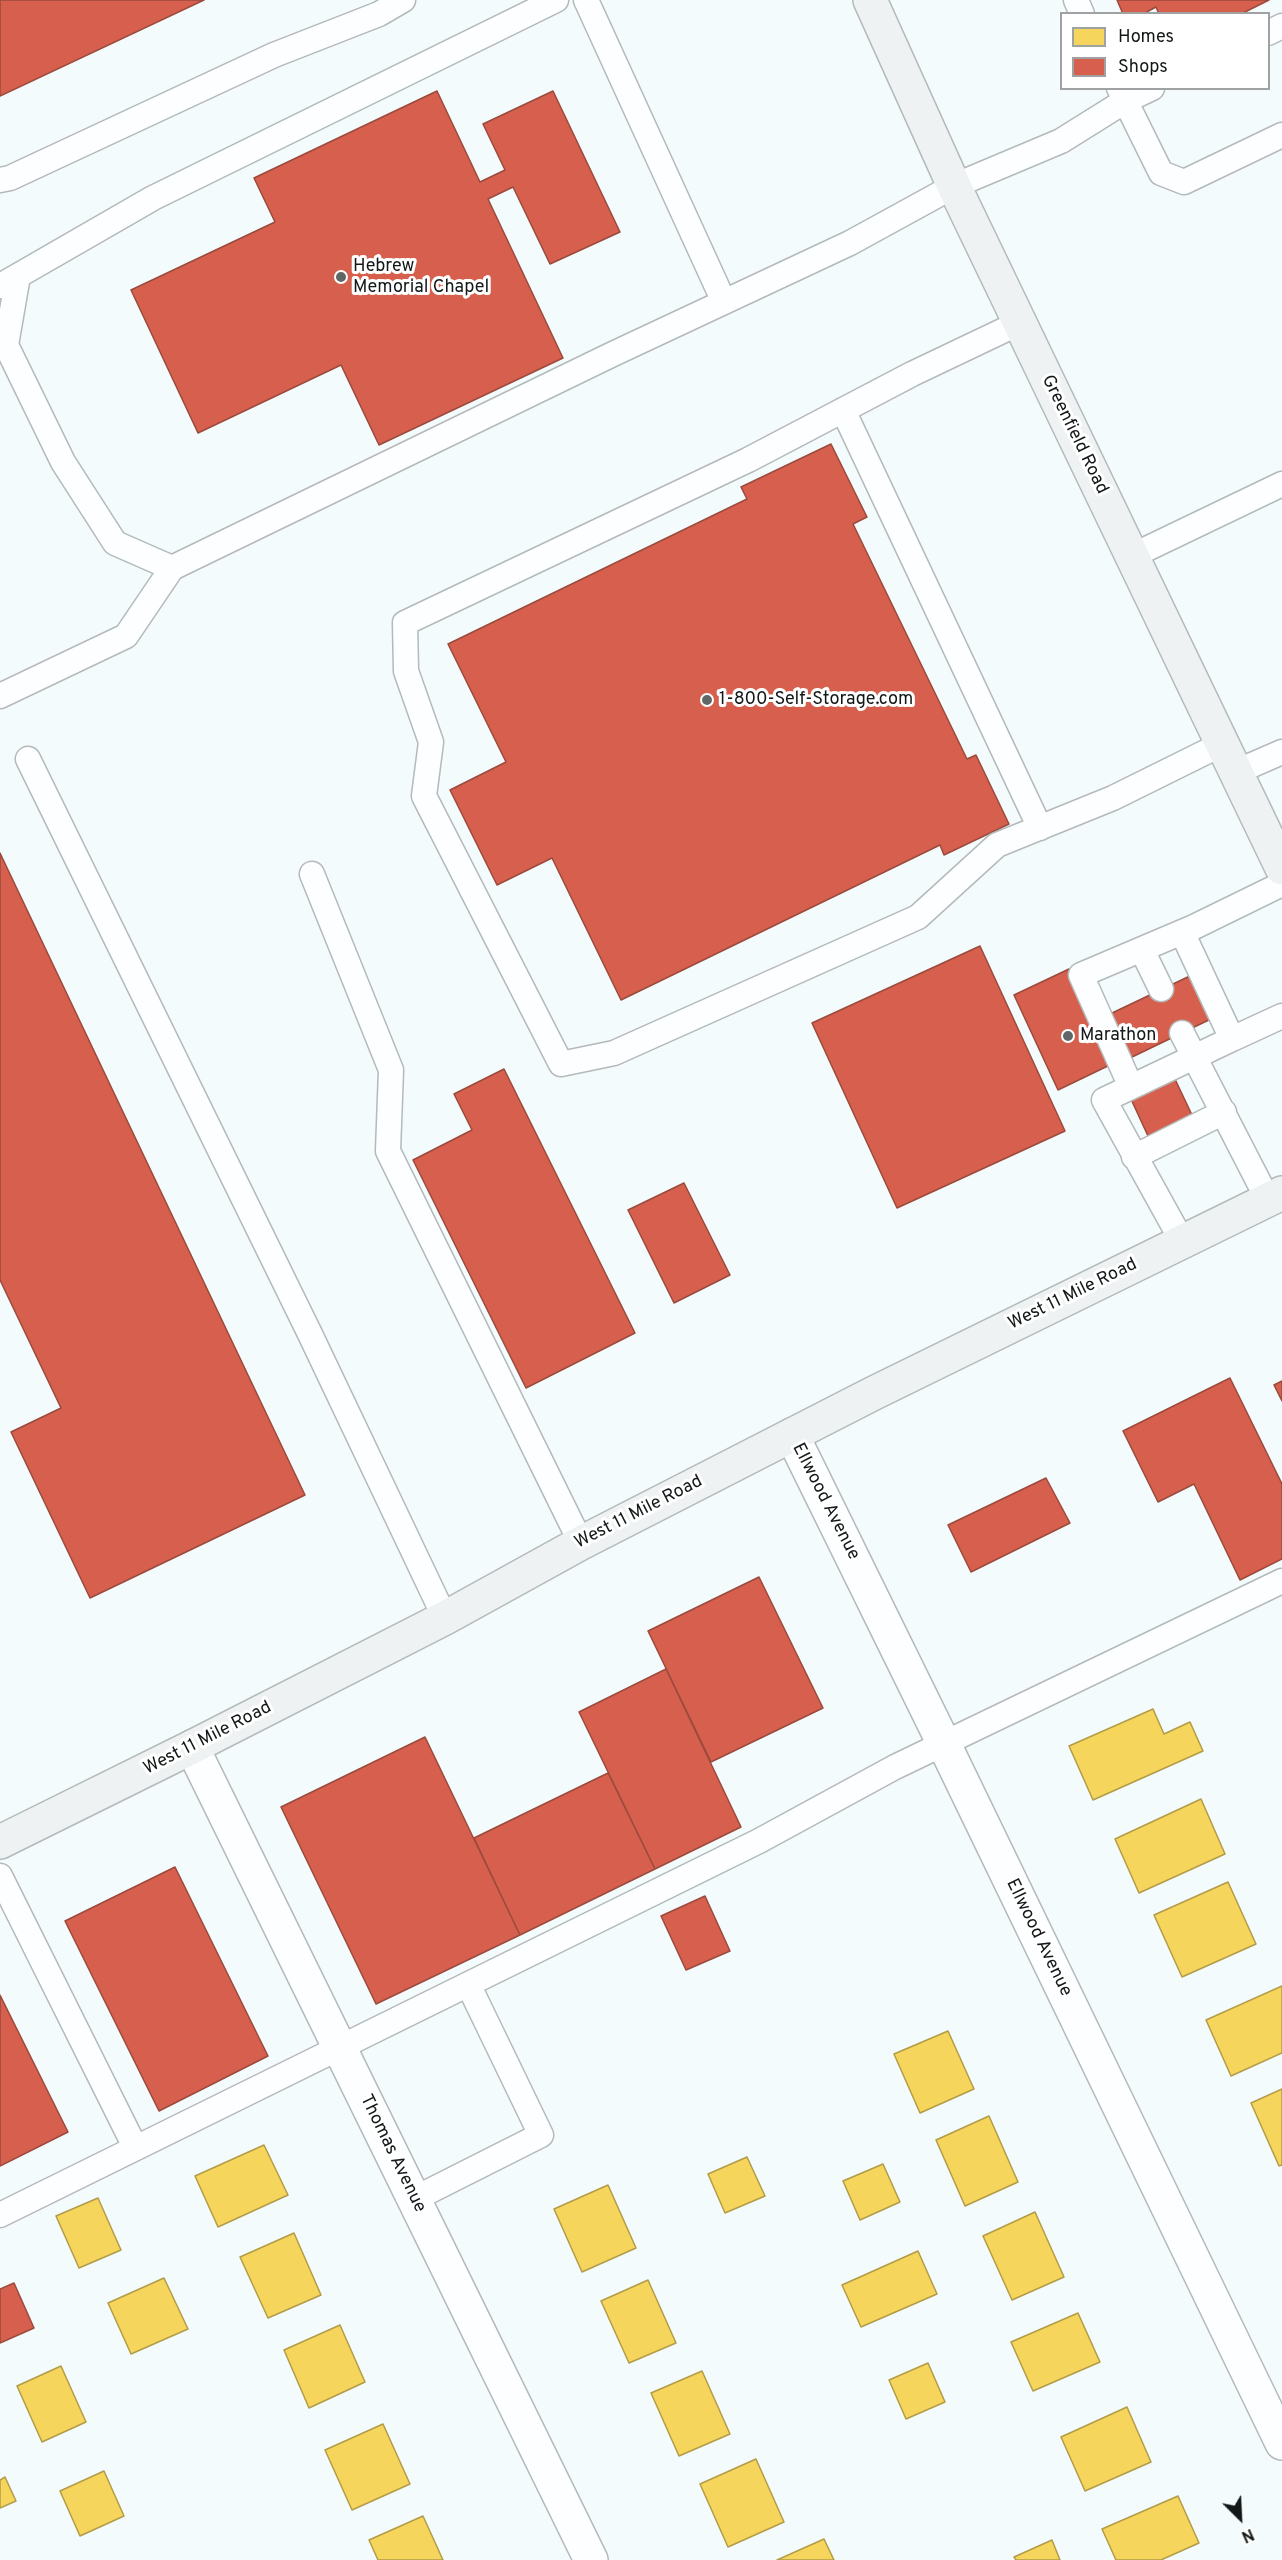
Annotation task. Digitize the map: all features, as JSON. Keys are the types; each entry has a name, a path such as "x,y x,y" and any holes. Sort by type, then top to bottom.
{"main road":[{"name":"Greenfield Road","path":"870,0 1019,323 1282,868"},
{"name":"West 11 Mile Road","path":"0,1842 445,1618 581,1543 792,1435 1275,1196"}],"street":[{"name":"Ellwood Avenue","path":"792,1435 945,1744 1282,2443"},
{"name":"Thomas Avenue","path":"192,1747 591,2560"}],"lane":[{"path":"0,180 10,178 274,55 379,14 403,0"},
{"path":"172,568 115,543 63,462 6,345 9,281 153,198 556,0"},
{"path":"586,0 724,302"},
{"path":"0,696 126,636 172,568 850,243 954,186 1060,141 1122,95 1143,90"},
{"path":"1122,95 1161,173 1184,182 1282,135"},
{"path":"1019,323 912,374 748,460 405,623 406,671 431,742 424,796 561,1064 614,1053 918,917 997,845 1113,798 1229,758 1282,752"},
{"path":"843,410 1040,828"},
{"path":"1132,556 1282,484"},
{"path":"28,759 315,1345 445,1618"},
{"path":"312,874 391,1070 388,1150 581,1543"},
{"path":"1131,1087 1082,975 1182,932 1282,884"},
{"path":"1182,932 1232,1039"},
{"path":"1142,950 1161,989"},
{"path":"1182,1242 1104,1100 1282,1016"},
{"path":"1182,1033 1224,1112 1275,1196"},
{"path":"1134,1157 1224,1112"},
{"path":"0,2215 135,2147 469,1986 759,1841 895,1767 1282,1581"},
{"path":"0,1876 135,2147"},
{"path":"414,2199 541,2135 469,1986"}],"building: Homes":[{"path":"1153,1709 1164,1734 1190,1722 1203,1751 1093,1800 1069,1746"},
{"path":"1201,1799 1225,1854 1139,1893 1115,1839"},
{"path":"1228,1882 1256,1944 1182,1977 1154,1915"},
{"path":"1282,1986 1282,2053 1231,2076 1206,2020"},
{"path":"948,2031 974,2089 920,2113 894,2054"},
{"path":"1282,2089 1282,2165 1279,2166 1251,2103"},
{"path":"989,2116 1018,2182 965,2206 936,2140"},
{"path":"264,2145 288,2195 218,2227 195,2176"},
{"path":"747,2157 765,2196 725,2213 708,2174"},
{"path":"883,2164 900,2202 860,2220 843,2181"},
{"path":"608,2185 636,2248 582,2272 554,2209"},
{"path":"98,2198 121,2250 79,2268 56,2216"},
{"path":"1035,2212 1064,2277 1012,2300 983,2236"},
{"path":"294,2233 321,2295 268,2318 240,2257"},
{"path":"918,2251 937,2294 861,2327 842,2285"},
{"path":"164,2278 188,2329 131,2354 108,2303"},
{"path":"648,2280 676,2343 629,2363 601,2301"},
{"path":"1078,2313 1100,2362 1033,2391 1011,2342"},
{"path":"340,2325 365,2382 309,2408 284,2350"},
{"path":"928,2363 945,2402 906,2419 889,2380"},
{"path":"61,2366 86,2422 42,2442 17,2386"},
{"path":"702,2371 730,2434 679,2456 651,2393"},
{"path":"1127,2407 1151,2462 1085,2491 1061,2437"},
{"path":"383,2424 410,2484 352,2510 325,2450"},
{"path":"756,2459 784,2522 728,2547 700,2484"},
{"path":"104,2471 124,2516 80,2536 60,2491"},
{"path":"5,2477 16,2501 0,2508 0,2480"},
{"path":"1178,2496 1199,2543 1161,2560 1116,2560 1102,2529"},
{"path":"423,2516 443,2560 378,2560 369,2540"},
{"path":"824,2539 834,2560 777,2560"},
{"path":"1052,2540 1060,2560 1016,2560 1014,2557"}],"building: Shops":[{"path":"0,0 204,0 0,96"},
{"path":"1117,0 1269,0 1245,12 1158,12 1156,7 1147,12 1122,12"},
{"name":"Hebrew Memorial Chapel","path":"437,91 480,182 505,170 483,124 553,91 620,232 550,264 513,187 488,199 563,358 379,445 341,365 198,433 131,290 275,222 254,178"},
{"name":"1-800-Self-Storage.com","path":"831,444 867,517 853,524 967,759 976,755 1009,824 944,855 940,845 621,1000 552,858 497,885 450,790 506,762 448,644 747,499 741,487"},
{"path":"0,853 305,1495 90,1598 11,1432 61,1408 0,1280"},
{"path":"980,946 1065,1131 897,1208 812,1023"},
{"path":"1069,969 1114,1063 1058,1090 1014,995"},
{"path":"1194,974 1215,1017 1130,1058 1110,1014"},
{"path":"504,1069 635,1333 526,1388 413,1160 472,1130 454,1094"},
{"path":"1174,1077 1192,1115 1148,1136 1130,1097"},
{"path":"684,1183 730,1275 674,1303 628,1210"},
{"path":"1230,1378 1282,1484 1282,1559 1240,1580 1194,1484 1158,1502 1123,1431"},
{"path":"1282,1381 1282,1401 1274,1385"},
{"path":"1046,1478 1070,1523 971,1572 948,1525"},
{"path":"759,1577 823,1708 711,1762 648,1631"},
{"path":"666,1669 741,1827 655,1869 579,1712"},
{"path":"425,1737 520,1935 376,2004 281,1807"},
{"path":"608,1773 655,1869 520,1935 474,1838"},
{"path":"175,1867 268,2056 159,2111 65,1921"},
{"path":"705,1896 730,1951 686,1970 661,1916"},
{"path":"0,1995 68,2132 0,2166"},
{"path":"14,2283 34,2328 0,2343 0,2289"}],"place":[{"name":"Hebrew Memorial Chapel","path":"341,277"},
{"name":"1-800-Self-Storage.com","path":"707,700"},
{"name":"Marathon","path":"1068,1036"}]}
